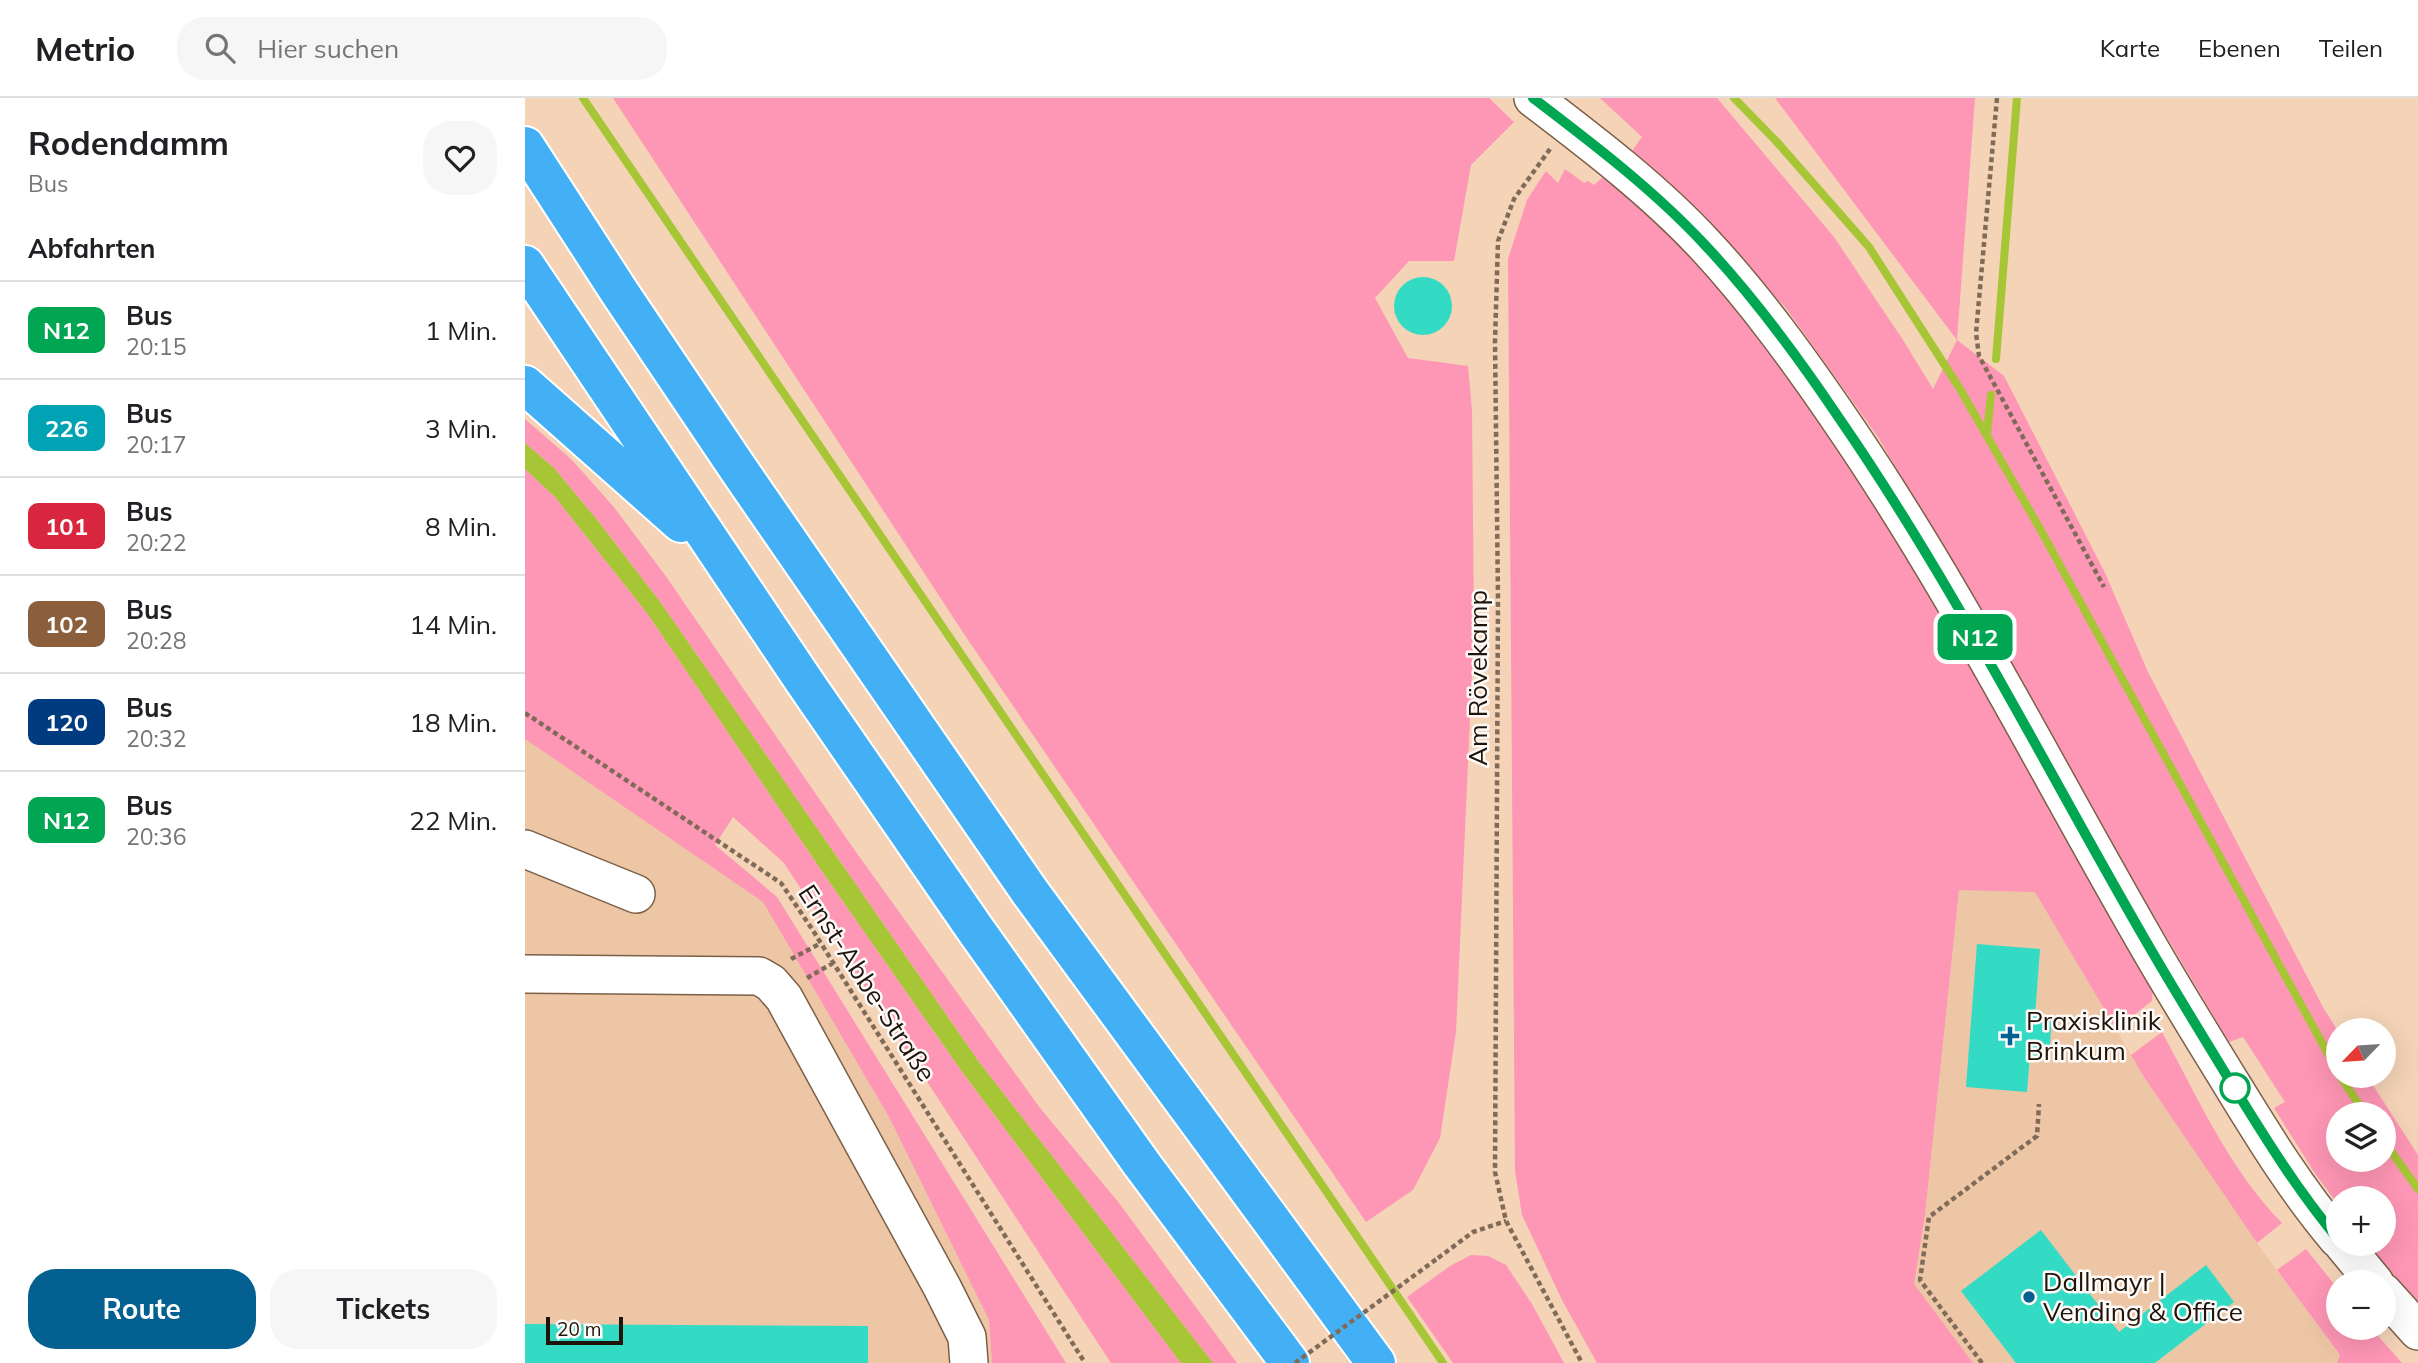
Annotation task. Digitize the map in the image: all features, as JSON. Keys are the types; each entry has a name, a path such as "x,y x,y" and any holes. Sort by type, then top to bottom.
{"highway":[{"path":"525,146 724,447 1030,892 1376,1363"},
{"path":"525,265 983,940 1141,1163 1292,1363"},
{"path":"525,385 723,560"}],"street":[{"path":"1533,98 1625,171 1702,242 1746,292 1811,377 1892,498 1970,627 2178,998 2276,1155 2326,1225"},
{"path":"525,849 636,894"},
{"path":"525,974 759,976 771,982 784,998 942,1287 967,1337 969,1363"},
{"path":"2353,1256 2364,1270"},
{"path":"2396,1307 2418,1332"}],"path":[{"path":"1997,98 1976,334 1979,356 2104,587"},
{"name":"Am Rövekamp","path":"1506,1221 1495,1172 1498,599 1495,342 1498,241 1514,199 1550,149"},
{"name":"Ernst-Abbe-Straße","path":"525,713 781,883 813,929 1085,1363"},
{"path":"1982,1363 1920,1280 1929,1217 2037,1136 2039,1104"},
{"path":"1292,1363 1473,1232 1506,1221 1582,1363"}],"shaded area":[{"path":"613,98 1489,98 1514,122 1471,165 1454,261 1409,261 1375,298 1408,358 1468,366 1472,411 1474,628 1456,1032 1440,1138 1413,1190 1366,1222 968,640"},
{"path":"1600,98 1717,98 1834,237 1933,389 1957,340 2004,376 2105,573 2148,672 2330,1018 2326,1018 2326,1088 2375,1088 2384,1102 2326,1102 2326,1172 2396,1172 2396,1121 2418,1155 2418,1304 2396,1278 2396,1270 2390,1270 2378,1256 2396,1256 2396,1186 2326,1186 2326,1188 2316,1175 2274,1108 2285,1102 2243,1037 2229,1042 1878,437 1785,307 1678,192 1632,151 1642,137"},
{"path":"1775,98 1975,98 1957,340"},
{"path":"1565,169 1584,183 1588,181 1594,185 1604,176 1690,250 1727,293 1880,503 2153,984 2152,1001 2116,1029 2035,892 1959,890 1925,1215 1914,1284 1973,1363 1597,1363 1562,1300 1522,1215 1515,1171 1508,259 1527,200 1546,171 1558,183"},
{"path":"525,419 571,459 613,506 665,575 851,845 1040,1108 1119,1203 1237,1363 1213,1363 979,1062 661,603 554,468 525,443"},
{"path":"525,443 554,468 661,603 979,1062 1213,1363 1181,1363 963,1073 647,613 555,497 525,469"},
{"path":"525,469 555,497 647,613 963,1073 1181,1363 1111,1363 784,863 733,817 715,845 777,897 1066,1363 992,1363 989,1320 889,1117 763,902 525,739"},
{"path":"525,739 763,902 889,1117 989,1320 992,1363 525,1363"},
{"path":"1959,889 2035,891 2144,1077 2257,1243 2340,1356 2337,1363 1973,1363 1914,1284 1925,1215"},
{"path":"2162,1032 2230,1156 2263,1202 2282,1223 2257,1243 2131,1055"},
{"path":"2306,1249 2326,1274 2326,1336 2277,1270"},
{"path":"1471,1255 1488,1256 1506,1265 1532,1304 1564,1363 1453,1363 1407,1297 1450,1266"},
{"path":"2329,1340 2382,1340 2402,1363 2337,1363 2340,1355"}],"building":[{"path":"1423,277 1444,285 1452,306 1444,327 1423,335 1402,327 1394,306 1402,285"},
{"name":"Praxisklinik Brinkum","path":"1977,944 2040,949 2035,1016 2052,1017 2049,1057 2030,1055 2027,1092 1966,1087"},
{"name":"Dallmayr | Vending & Office","path":"2041,1230 2119,1332 2206,1265 2234,1302 2155,1363 2016,1363 1961,1291"},
{"path":"525,1324 868,1326 868,1363 525,1363"}],"waterway":[{"path":"583,98 1443,1363"},
{"path":"1734,98 1776,141 1869,247 1960,389 2039,527 2326,1050"},
{"path":"1996,359 2017,98"},
{"path":"1987,434 1991,395"},
{"path":"2348,1088 2357,1102"},
{"path":"2396,1158 2418,1189"}],"bus line":[{"name":"N12","path":"1533,98 1625,171 1702,242 1738,282 1811,377 1892,498 1970,627 2178,998 2276,1155 2326,1225"}],"place":[{"name":"Praxisklinik Brinkum","path":"2010,1036"},
{"name":"Dallmayr | Vending & Office","path":"2029,1297"}]}
